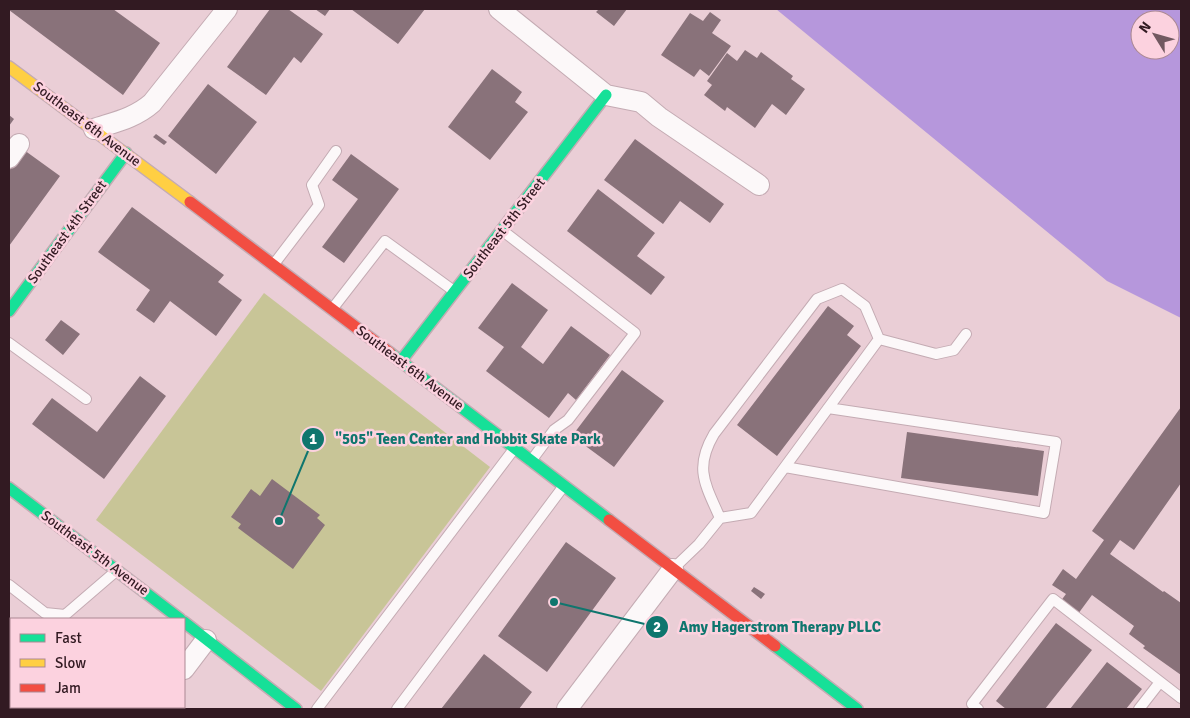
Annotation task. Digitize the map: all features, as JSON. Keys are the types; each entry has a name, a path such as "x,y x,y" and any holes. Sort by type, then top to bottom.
{"main road":[{"name":"Southeast 6th Avenue","path":"9,67 273,264 857,709"},
{"name":"Southeast 5th Street","path":"401,361 606,95"},
{"name":"Southeast 4th Street","path":"9,311 126,153"},
{"name":"Southeast 5th Avenue","path":"13,491 178,618"},
{"name":"Southeast 5th Avenue","path":"185,624 296,709"}],"street":[{"path":"94,129 128,118 147,108 227,9"},
{"path":"499,9 606,95 641,102 659,117 759,185"},
{"path":"567,709 673,569"},
{"path":"185,668 206,640"}],"lane":[{"path":"273,264 319,205 312,186 336,151"},
{"path":"502,230 635,333 568,420 554,430 531,461"},
{"path":"332,309 384,241 454,292"},
{"path":"720,518 704,479 702,463 706,448 714,434 817,299 842,289 866,306 879,339"},
{"path":"879,339 936,354 954,350 966,334"},
{"path":"673,569 699,544 720,518 751,513 879,339"},
{"path":"9,343 86,399"},
{"path":"785,467 1044,513 1056,442 828,408"},
{"path":"317,709 514,448"},
{"path":"398,709 564,486"},
{"path":"9,505 13,491"},
{"path":"9,585 45,613 65,615 117,570"},
{"path":"978,709 972,704 1053,599 1181,698"},
{"path":"1139,709 1160,682"}],"shaded area":[{"path":"776,9 1181,9 1181,318 1107,281"},
{"path":"264,293 490,467 321,691 96,520"}],"building":[{"path":"9,9 113,9 160,43 123,95"},
{"path":"270,9 288,9 323,34 301,63 294,57 266,95 227,67"},
{"path":"315,9 330,9 325,16"},
{"path":"351,9 425,9 398,44"},
{"path":"599,9 627,9 614,26 596,12"},
{"path":"710,12 721,20 712,33 731,46 709,76 700,69 694,77 661,55 690,13 703,21"},
{"path":"745,50 757,58 761,52 793,76 791,79 805,89 786,115 772,104 755,128 727,107 725,111 704,95 712,85 707,81 727,53 737,61"},
{"path":"492,69 522,92 515,102 528,112 490,160 448,127"},
{"path":"208,84 257,122 216,174 168,136"},
{"path":"9,115 14,119 9,126"},
{"path":"156,134 167,142 164,145 153,137"},
{"path":"635,139 724,204 710,223 680,201 663,224 604,180"},
{"path":"24,150 60,176 9,246 9,171"},
{"path":"351,154 399,189 344,263 322,247 358,199 332,180"},
{"path":"598,189 655,233 637,256 665,277 651,295 567,231"},
{"path":"132,207 224,275 218,282 242,300 216,336 170,301 154,323 136,310 150,290 98,252"},
{"path":"512,283 548,310 521,347 543,364 571,326 610,355 576,400 568,393 549,418 486,371 504,347 478,328"},
{"path":"828,306 854,326 847,335 861,346 777,456 737,425"},
{"path":"61,320 80,334 63,355 45,340"},
{"path":"622,370 664,401 614,467 572,436"},
{"path":"140,376 166,396 104,479 32,424 52,398 97,432"},
{"path":"1181,407 1181,483 1134,550 1120,540 1110,554 1181,603 1181,675 1143,648 1145,646 1129,634 1134,626 1092,595 1078,614 1060,602 1066,594 1052,585 1063,569 1076,579 1104,540 1092,531"},
{"path":"907,432 1044,451 1038,496 901,478"},
{"path":"272,479 320,515 317,518 325,525 293,569 238,528 241,524 231,517 251,489 260,496"},
{"path":"566,542 616,578 547,672 498,636"},
{"path":"754,587 765,594 761,599 751,591"},
{"path":"1056,623 1092,650 1045,709 1006,709 996,701"},
{"path":"484,654 532,692 519,709 441,709"},
{"path":"9,662 10,691 9,690"},
{"path":"1107,662 1142,689 1126,709 1070,709"}],"traffic: fast":[{"path":"401,361 606,95"},
{"path":"9,311 126,153"},
{"path":"390,353 609,520"},
{"path":"9,488 179,618"},
{"path":"185,623 296,709"},
{"path":"775,646 857,709"}],"traffic: slow":[{"path":"9,67 190,202"}],"traffic: jam":[{"path":"190,202 390,353"},
{"path":"609,520 775,646"}],"place":[{"name":"\"505\" Teen Center and Hobbit Skate Park","path":"279,521"},
{"name":"Amy Hagerstrom Therapy PLLC","path":"554,602"}]}
